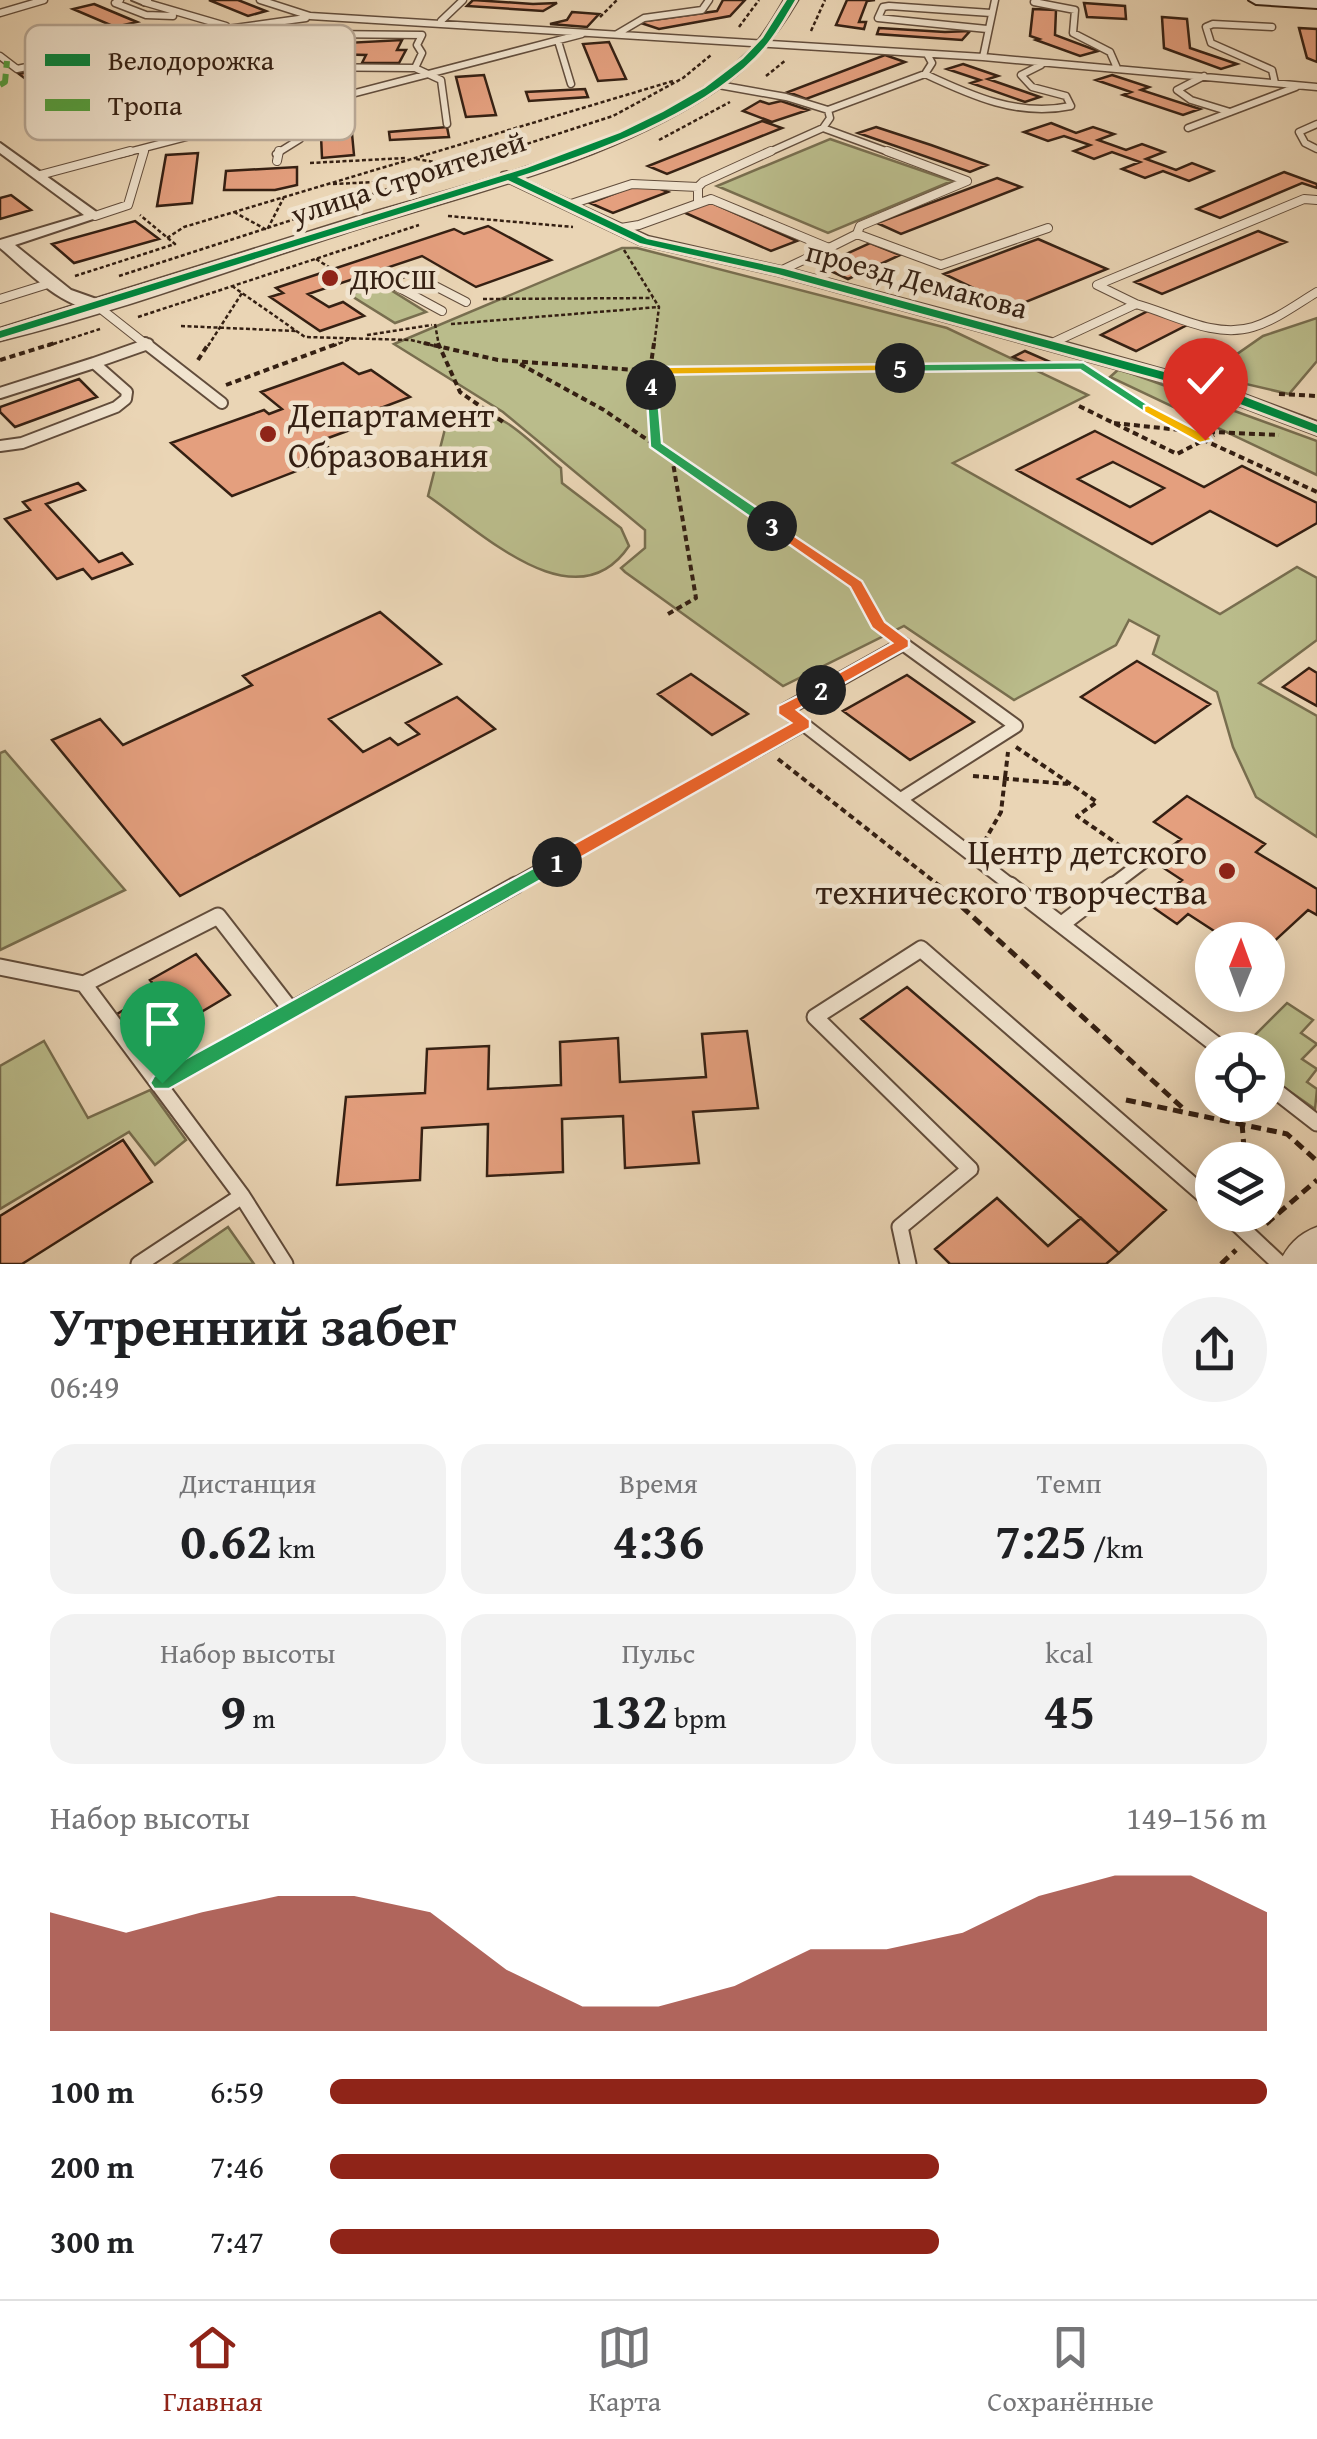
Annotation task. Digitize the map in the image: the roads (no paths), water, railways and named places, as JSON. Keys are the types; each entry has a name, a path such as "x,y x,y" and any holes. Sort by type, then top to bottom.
{"main road":[{"path":"1256,0 1317,4"}],"street":[{"name":"улица Строителей","path":"0,335 507,176 642,124 714,84 764,44 791,0"},
{"path":"0,147 96,216"},
{"name":"проезд Демакова","path":"507,176 568,205 618,237 780,272 1050,344 1215,390 1317,429"},
{"path":"2,244 96,216"},
{"path":"2,244 51,283 96,305"},
{"path":"1300,1264 1317,1246"}],"lane":[{"path":"0,14 44,0"},
{"path":"120,0 115,3 146,15 189,16"},
{"path":"260,0 310,16"},
{"path":"268,4 287,0"},
{"path":"440,21 463,0"},
{"path":"617,34 624,24 702,10 709,0"},
{"path":"982,58 996,0"},
{"path":"143,1 221,25"},
{"path":"1034,2 1075,10 1073,33 1110,52 1117,68"},
{"path":"987,29 878,18 881,8 888,6 991,13"},
{"path":"258,25 310,16 440,21 1117,68 1317,86"},
{"path":"415,68 422,53 417,45 429,21"},
{"path":"1272,27 1206,27 1210,43 1272,70 1275,83"},
{"path":"355,94 590,30"},
{"path":"355,34 422,35"},
{"path":"558,41 571,84"},
{"path":"714,84 770,93 828,110 925,74 932,63 928,54"},
{"path":"0,56 17,68 25,66"},
{"path":"925,74 1022,110 1039,113 1071,106 1066,96 1032,86 1021,75 1044,63"},
{"path":"355,68 415,68 440,80 446,124"},
{"path":"1204,76 1178,90 1191,100 1230,112"},
{"path":"1188,128 1300,86"},
{"path":"568,205 635,181 665,180 698,187 823,128 830,118 828,110"},
{"path":"1317,124 1299,132 1305,143 1317,149"},
{"path":"780,272 856,234 860,226 967,180 823,128"},
{"path":"40,175 180,140"},
{"path":"277,161 276,153 298,140"},
{"path":"96,216 128,205 146,149"},
{"path":"698,187 698,203"},
{"path":"618,237 711,199 829,248"},
{"path":"1317,200 1304,199 1097,286 1136,304 1202,325 1237,329 1253,327 1317,292"},
{"path":"856,234 941,265 1048,228"},
{"path":"442,311 385,280 408,272 466,302"},
{"path":"0,299 51,283"},
{"path":"1050,344 1136,304"},
{"path":"96,305 222,404"},
{"path":"0,393 148,344"},
{"path":"0,446 22,443 126,399 127,392 94,363"},
{"path":"901,799 1016,726 903,644 784,710 1201,1032"},
{"path":"162,1083 804,724"},
{"path":"1062,924 1143,862"},
{"path":"0,968 84,984 218,916 290,1010"},
{"path":"908,1264 900,1227 970,1170 815,1017 921,949 1195,1187"},
{"path":"84,984 162,1083 242,1196 284,1264"},
{"path":"1285,1098 1317,1124"},
{"path":"139,1264 242,1196"},
{"path":"1247,1232 1280,1264"}],"place":[{"name":"ДЮСШ","path":"330,278"},
{"name":"Департамент Образования","path":"268,434"},
{"name":"Центр детского технического творчества","path":"1227,871"}]}
